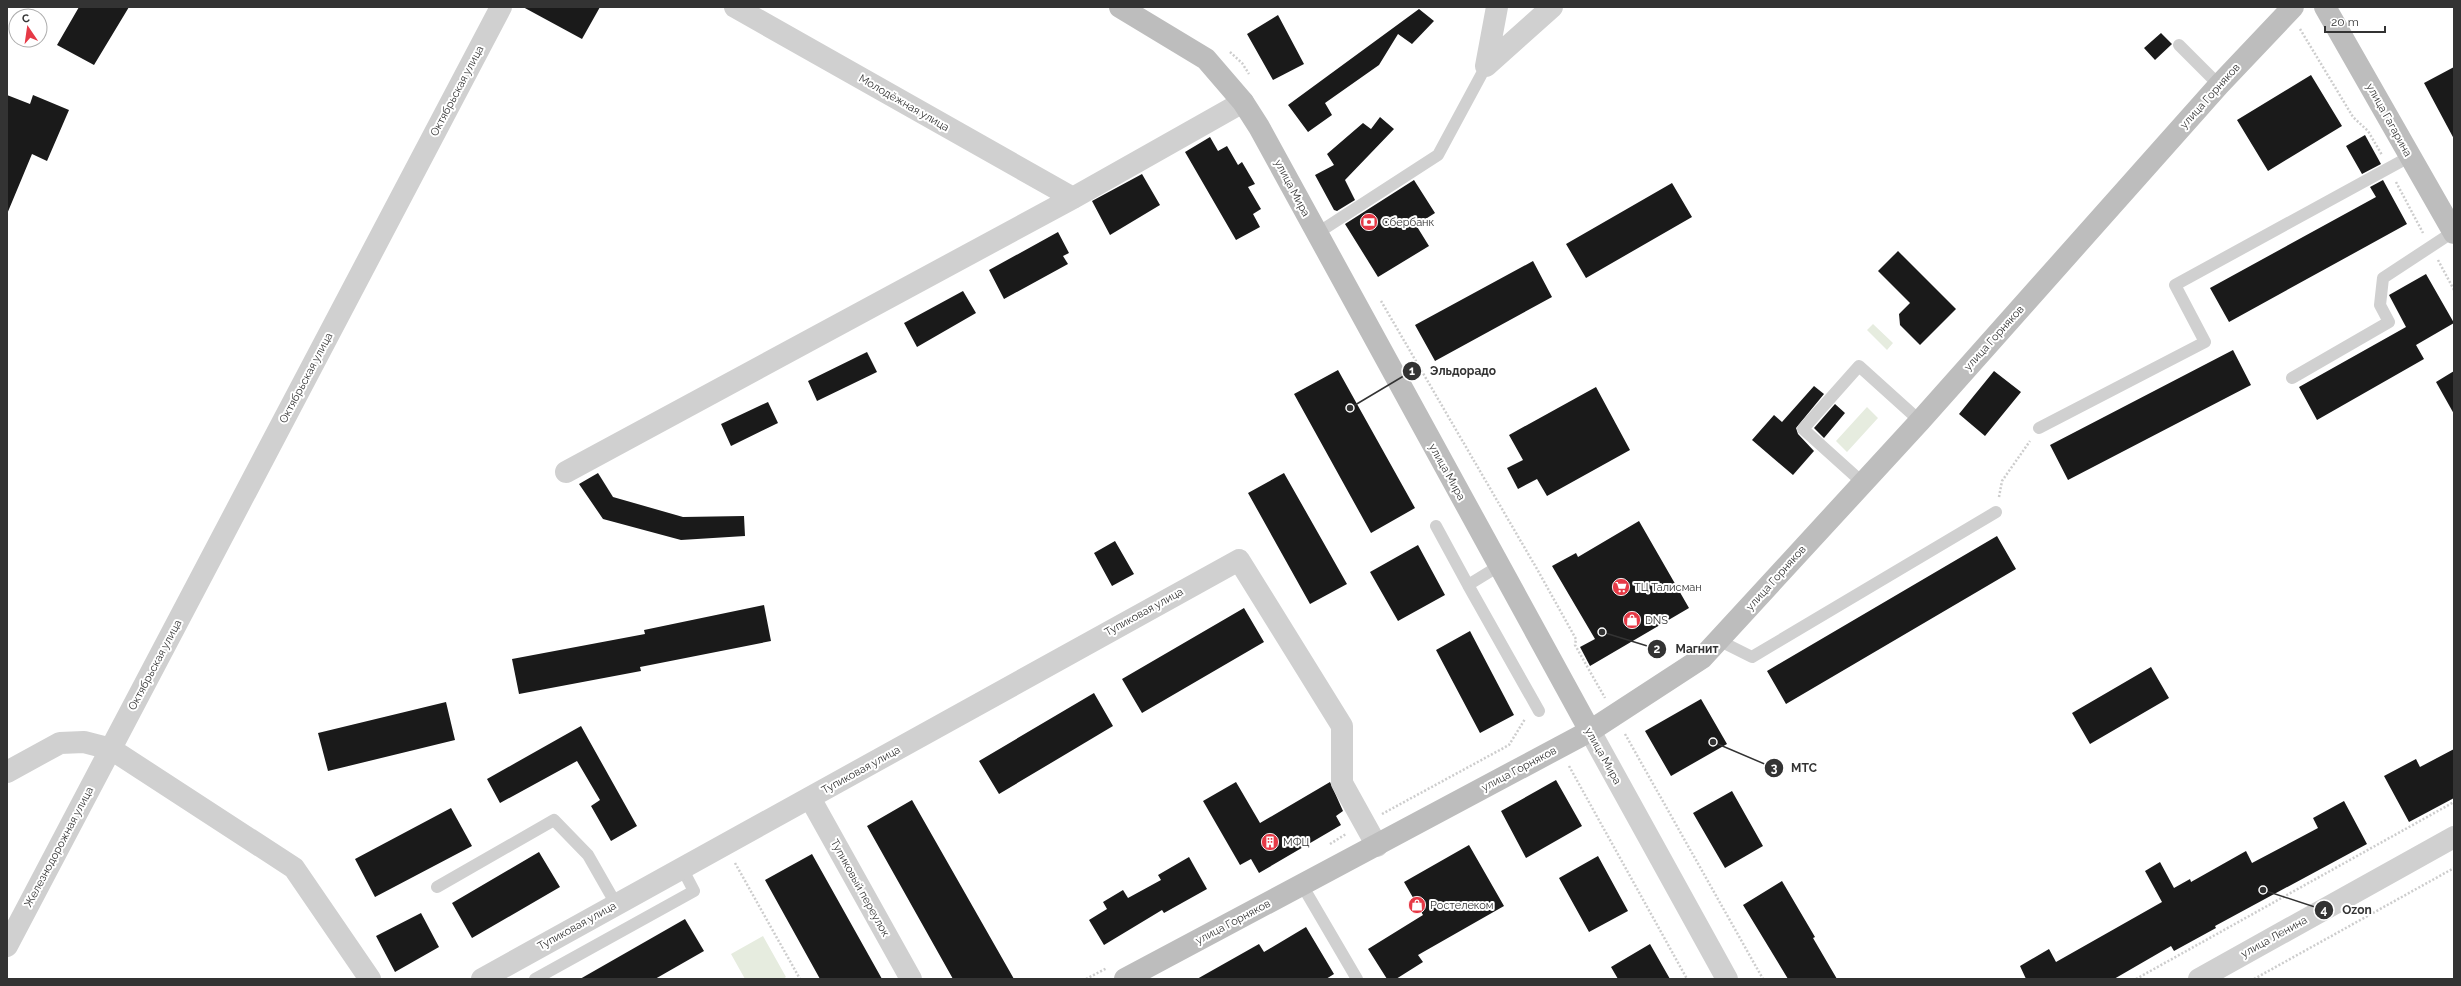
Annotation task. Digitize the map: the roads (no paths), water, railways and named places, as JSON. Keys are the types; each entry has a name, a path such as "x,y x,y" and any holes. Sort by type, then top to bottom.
{"main road":[{"name":"улица Мира","path":"1121,7 1206,58 1242,102 1259,127 1316,234 1590,731"},
{"name":"улица Горняков","path":"1124,979 1302,886 1590,731 1702,658 1920,421 2219,85 2293,7"},
{"name":"улица Гагарина","path":"2325,7 2409,157 2454,232"}],"street":[{"name":"Октябрьская улица","path":"111,749 501,7"},
{"name":"Молодёжная улица","path":"735,7 1072,198"},
{"path":"1486,66 1497,7"},
{"path":"1486,66 1552,7"},
{"path":"566,472 1072,198 1242,102"},
{"name":"Тупиковая улица","path":"482,979 1239,560 1342,726 1342,783 1377,846"},
{"name":"улица Мира","path":"1590,731 1727,979"},
{"path":"7,772 60,743 84,742 111,749 294,868 370,979"},
{"name":"Железнодорожная улица","path":"7,946 111,749"},
{"name":"Тупиковый переулок","path":"810,798 911,979"},
{"name":"улица Ленина","path":"2199,979 2454,837"}],"lane":[{"path":"2179,45 2219,85"},
{"path":"1316,234 1438,155 1486,66"},
{"path":"2040,428 2205,342 2175,285 2409,157"},
{"path":"2292,378 2390,322 2380,305 2383,278 2454,232"},
{"path":"1863,483 1803,429 1859,366 1920,421"},
{"path":"1718,640 1752,657 1996,512"},
{"path":"1436,526 1539,711"},
{"path":"1468,584 1499,566"},
{"path":"437,887 554,820 588,855 616,904"},
{"path":"535,979 694,891 682,868"},
{"path":"1302,886 1357,979"}],"place":[{"name":"Сбербанк","path":"1369,222"},
{"name":"Эльдорадо","path":"1350,408"},
{"name":"ТЦ Талисман","path":"1621,587"},
{"name":"DNS","path":"1632,620"},
{"name":"Магнит","path":"1602,632"},
{"name":"МТС","path":"1713,742"},
{"name":"МФЦ","path":"1270,842"},
{"name":"Ozon","path":"2263,890"},
{"name":"Ростелеком","path":"1417,905"}]}
